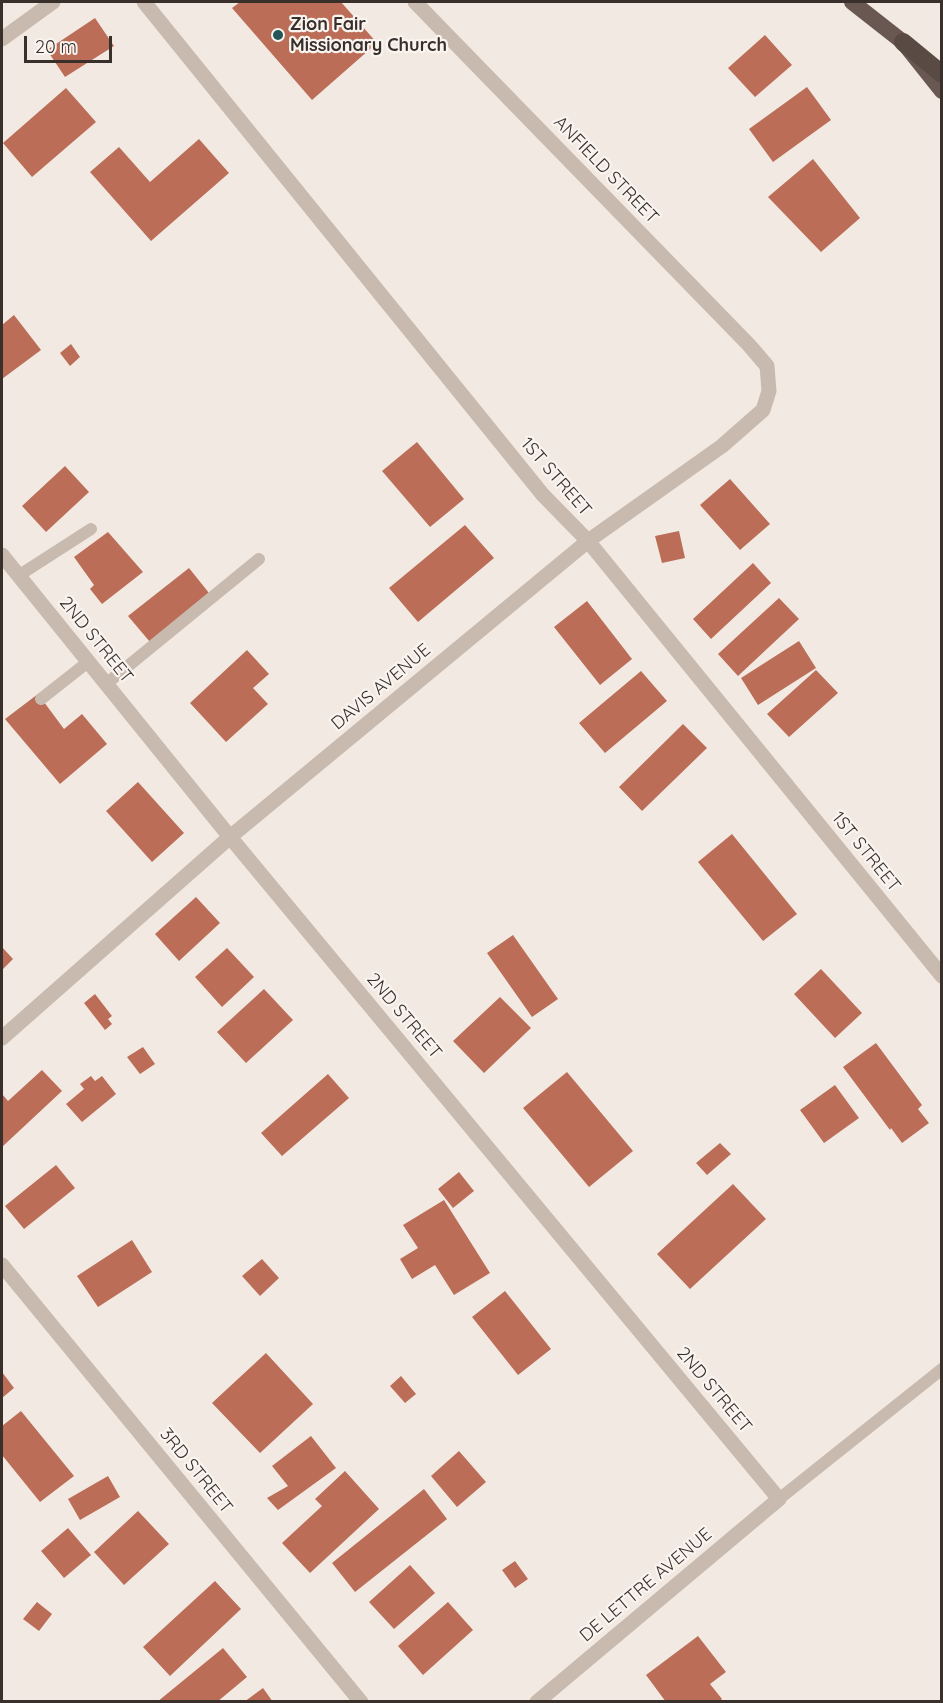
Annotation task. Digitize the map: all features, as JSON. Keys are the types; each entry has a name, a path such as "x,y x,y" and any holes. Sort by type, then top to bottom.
{"highway":[{"path":"852,2 942,74"},
{"path":"903,42 942,91"}],"street":[{"path":"2,39 53,2"},
{"name":"1ST STREET","path":"144,2 543,495 588,541 942,976"},
{"name":"ANFIELD STREET","path":"415,2 767,366"},
{"name":"DAVIS AVENUE","path":"2,1038 230,837 588,541 722,446 763,410 768,391 767,366"},
{"name":"2ND STREET","path":"2,555 230,837 779,1499"},
{"name":"3RD STREET","path":"2,1265 362,1701"},
{"name":"DE LETTRE AVENUE","path":"537,1701 779,1499"}],"lane":[{"path":"18,576 91,529"},
{"path":"106,684 259,558"},
{"path":"41,699 88,662"},
{"path":"779,1499 942,1369"}],"building":[{"path":"240,2 341,2 377,43 312,100 232,8"},
{"path":"95,18 114,46 65,77 47,50"},
{"path":"765,35 792,65 755,97 728,68"},
{"path":"807,87 831,120 773,162 749,129"},
{"path":"66,88 96,122 32,177 3,143"},
{"path":"199,139 229,173 151,241 90,172 119,147 150,182"},
{"path":"813,159 860,218 821,252 768,197"},
{"path":"14,315 41,350 2,379 2,325"},
{"path":"71,344 80,357 70,366 60,353"},
{"path":"417,442 464,499 430,527 382,471"},
{"path":"65,466 89,492 46,532 22,506"},
{"path":"730,479 770,524 740,550 700,505"},
{"path":"465,525 494,558 418,622 389,588"},
{"path":"679,531 685,558 662,563 655,536"},
{"path":"108,532 143,572 102,604 90,589 94,585 74,557"},
{"path":"753,563 771,583 711,639 693,619"},
{"path":"189,568 209,593 150,642 128,616"},
{"path":"779,598 799,619 738,676 718,654"},
{"path":"587,601 632,659 600,685 554,627"},
{"path":"799,641 816,668 758,705 741,678"},
{"path":"247,650 269,674 253,688 268,704 226,742 190,703"},
{"path":"816,670 838,693 789,737 767,714"},
{"path":"641,671 667,701 605,753 579,723"},
{"path":"38,694 64,729 82,714 107,744 60,784 5,719"},
{"path":"683,724 707,748 642,811 619,787"},
{"path":"138,782 184,833 152,862 106,811"},
{"path":"732,834 797,914 763,941 698,862"},
{"path":"196,897 220,923 179,961 155,934"},
{"path":"513,935 558,999 532,1017 487,953"},
{"path":"2,947 13,959 2,970"},
{"path":"227,948 254,977 222,1007 195,977"},
{"path":"821,969 862,1013 835,1038 794,994"},
{"path":"264,989 293,1020 246,1063 217,1032"},
{"path":"95,994 112,1016 108,1019 112,1024 105,1030 84,1003"},
{"path":"500,997 531,1028 484,1073 453,1041"},
{"path":"876,1043 922,1105 918,1109 929,1123 902,1143 843,1067"},
{"path":"143,1047 155,1064 140,1074 127,1057"},
{"path":"42,1070 62,1091 2,1147 2,1094 8,1101"},
{"path":"567,1072 633,1151 589,1187 523,1108"},
{"path":"328,1074 349,1098 282,1156 261,1133"},
{"path":"91,1076 95,1081 102,1076 116,1094 82,1122 66,1104 84,1089 80,1084"},
{"path":"835,1085 859,1118 824,1143 800,1110"},
{"path":"720,1143 731,1154 707,1175 696,1163"},
{"path":"56,1165 75,1188 24,1229 5,1206"},
{"path":"459,1172 474,1191 453,1208 438,1189"},
{"path":"733,1184 766,1219 690,1289 657,1254"},
{"path":"444,1200 490,1273 454,1295 435,1265 412,1279 400,1259 418,1248 403,1225"},
{"path":"132,1240 152,1272 98,1307 77,1276"},
{"path":"262,1259 279,1278 260,1296 242,1276"},
{"path":"505,1291 551,1349 518,1375 472,1317"},
{"path":"266,1353 313,1404 260,1453 212,1403"},
{"path":"2,1372 14,1388 2,1398"},
{"path":"401,1376 416,1394 405,1403 390,1386"},
{"path":"21,1411 74,1476 40,1502 2,1455 2,1426"},
{"path":"311,1436 336,1468 278,1510 267,1498 288,1486 272,1466"},
{"path":"459,1451 486,1482 457,1507 431,1476"},
{"path":"345,1471 379,1509 310,1573 282,1543 322,1506 315,1499"},
{"path":"108,1476 120,1497 80,1520 68,1499"},
{"path":"424,1489 447,1519 355,1592 332,1563"},
{"path":"138,1511 169,1544 124,1585 94,1552"},
{"path":"68,1528 91,1555 64,1578 41,1551"},
{"path":"515,1561 528,1579 515,1588 502,1570"},
{"path":"410,1565 435,1593 394,1629 369,1602"},
{"path":"215,1581 241,1609 170,1676 143,1647"},
{"path":"37,1602 52,1614 39,1631 23,1619"},
{"path":"448,1602 473,1630 423,1675 398,1646"},
{"path":"698,1636 726,1672 710,1684 722,1699 719,1702 666,1702 646,1675"},
{"path":"223,1648 247,1677 217,1702 157,1702"},
{"path":"263,1688 273,1702 244,1702"}],"place":[{"name":"Zion Fair Missionary Church","path":"278,35"}]}
